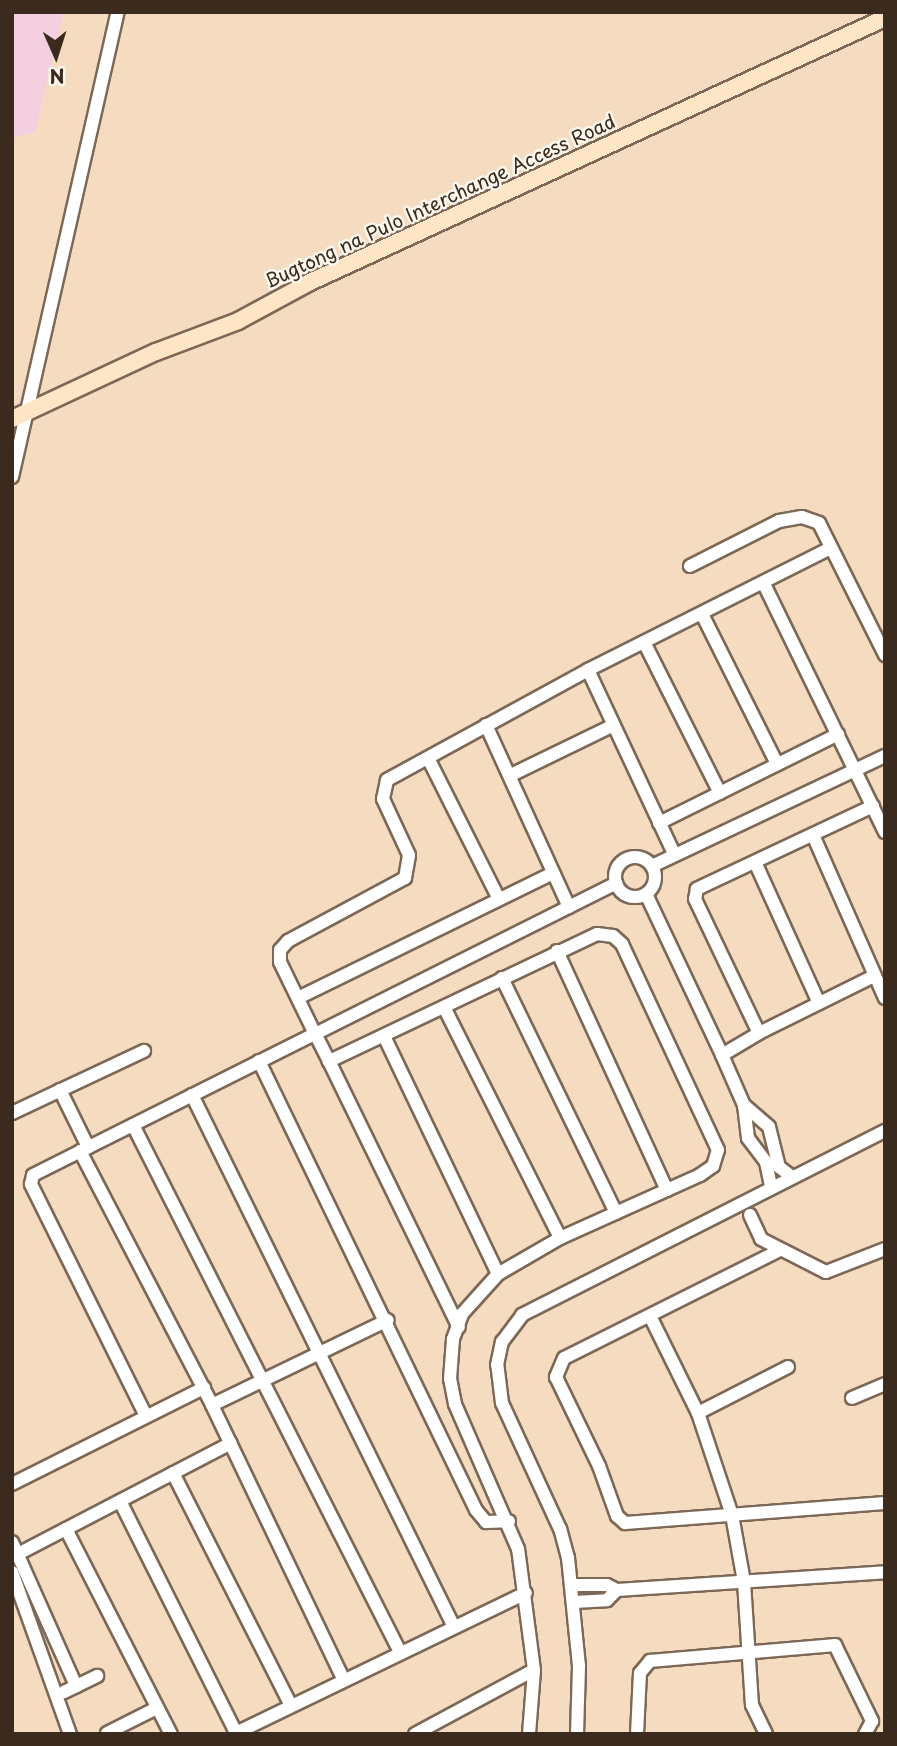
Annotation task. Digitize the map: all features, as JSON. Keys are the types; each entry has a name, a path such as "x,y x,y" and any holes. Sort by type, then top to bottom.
{"main road":[{"name":"Bugtong na Pulo Interchange Access Road","path":"18,416 156,352 238,321 310,282 885,18"}],"street":[{"path":"12,477 18,416 118,12"},
{"path":"690,566 756,530 802,517 819,523 885,655"},
{"path":"459,1327 281,962 281,950 405,878 410,855 383,799 383,788 387,780 587,670 764,584 831,548"},
{"path":"764,584 885,832"},
{"path":"702,614 777,764"},
{"path":"644,642 720,793"},
{"path":"587,670 674,854"},
{"path":"486,725 569,907"},
{"path":"511,775 614,725"},
{"path":"659,823 838,734"},
{"path":"652,866 885,755"},
{"path":"428,758 499,900"},
{"path":"759,1033 695,899 697,889 873,806"},
{"path":"813,835 885,998"},
{"path":"642,859 652,866 654,885 646,894 628,896 616,883 617,871 624,861 642,859"},
{"path":"755,862 820,1003"},
{"path":"298,998 553,873"},
{"path":"146,1416 31,1184 33,1175 616,883"},
{"path":"646,894 744,1105 748,1138 766,1162 771,1185"},
{"path":"329,1062 557,951 597,934 613,936 622,944 714,1139 718,1157 713,1166 667,1190 560,1238 498,1274 462,1314 450,1379 455,1404 509,1521 526,1593 534,1670 529,1734"},
{"path":"557,951 667,1190"},
{"path":"722,1055 759,1033 874,976"},
{"path":"502,978 616,1213"},
{"path":"444,1007 560,1238"},
{"path":"384,1036 498,1274"},
{"path":"12,1113 144,1051"},
{"path":"260,1061 388,1320 476,1510 486,1522 509,1521"},
{"path":"60,1090 84,1149 231,1443 344,1680"},
{"path":"192,1095 454,1627"},
{"path":"744,1105 769,1127 779,1167 791,1176"},
{"path":"133,1125 400,1652"},
{"path":"577,1734 579,1666 573,1585 560,1529 502,1403 497,1365 502,1342 522,1315 771,1185 885,1131"},
{"path":"750,1215 761,1238 780,1251 827,1272 885,1250"},
{"path":"780,1251 564,1358 556,1377 620,1520 885,1503"},
{"path":"650,1316 698,1413 732,1514 744,1582 752,1705 766,1734"},
{"path":"212,1405 388,1320"},
{"path":"698,1413 788,1367"},
{"path":"852,1398 885,1384"},
{"path":"12,1484 204,1388"},
{"path":"432,1416 455,1404"},
{"path":"16,1555 231,1443"},
{"path":"173,1473 290,1706"},
{"path":"120,1501 235,1733 526,1593"},
{"path":"66,1529 171,1734"},
{"path":"12,1542 70,1689 96,1676"},
{"path":"12,1572 70,1734"},
{"path":"573,1585 607,1585 617,1590 885,1572"},
{"path":"574,1602 607,1600 617,1590"},
{"path":"636,1734 640,1673 650,1661 838,1645 873,1721 865,1734"},
{"path":"415,1734 534,1670"},
{"path":"107,1733 157,1708"}],"shaded area":[{"path":"12,12 64,12 35,132 12,138"}]}
